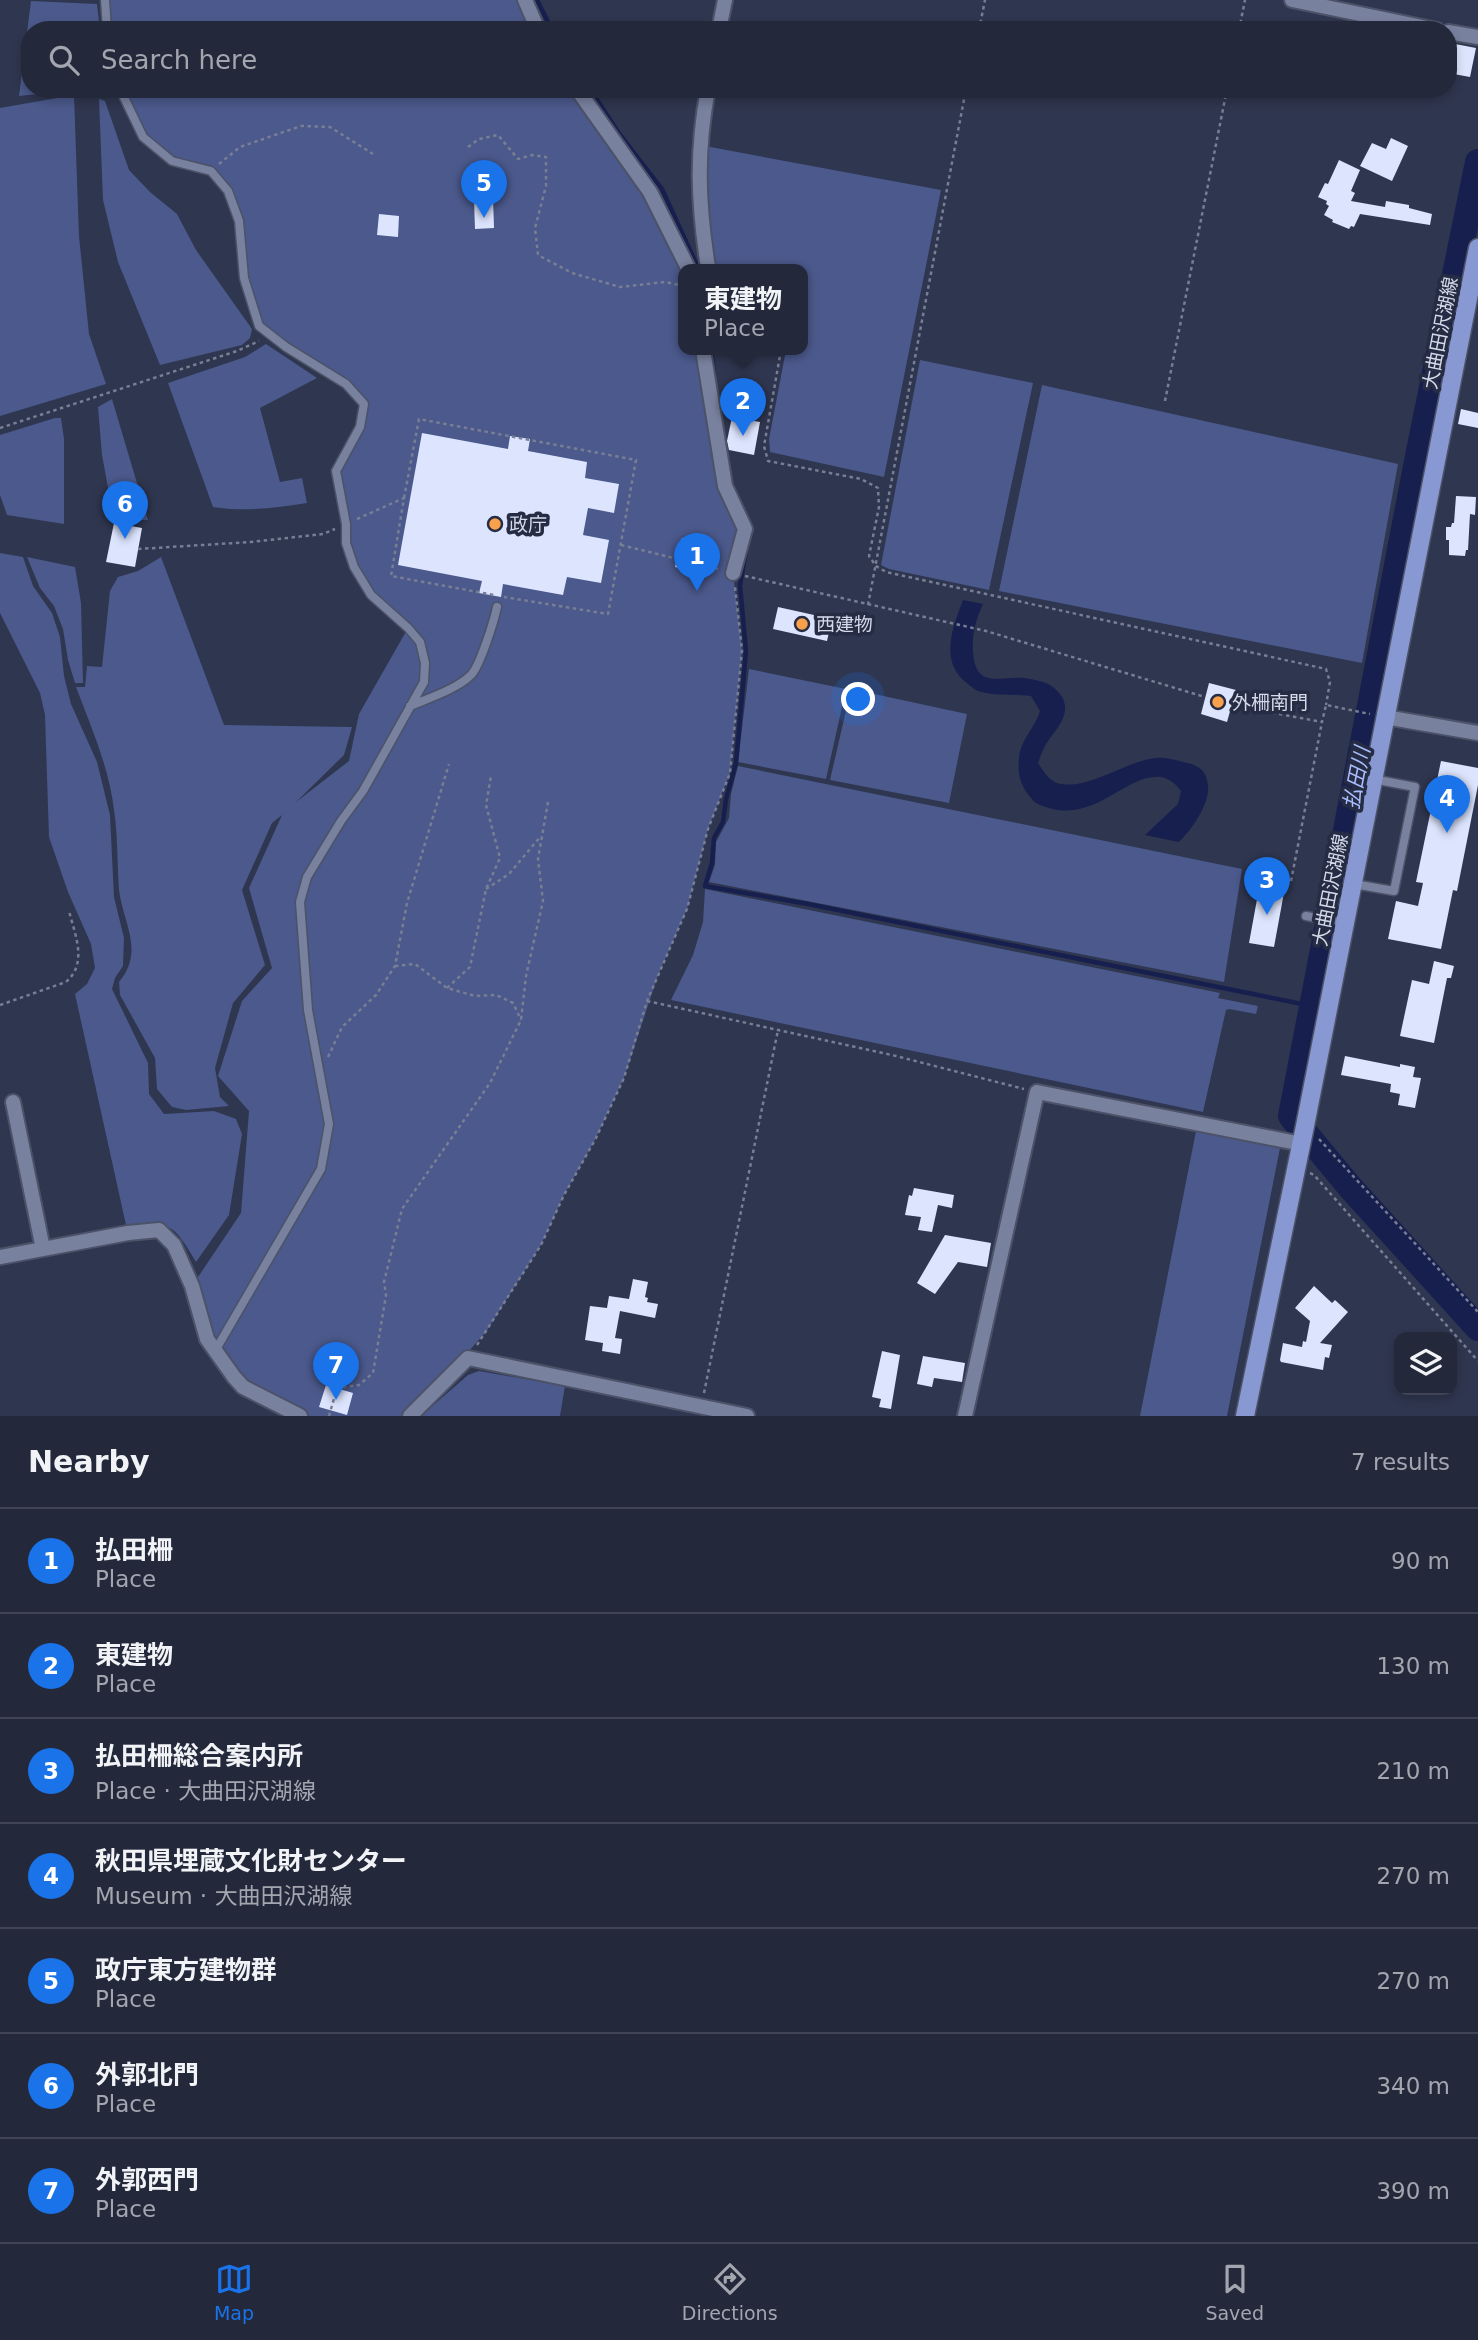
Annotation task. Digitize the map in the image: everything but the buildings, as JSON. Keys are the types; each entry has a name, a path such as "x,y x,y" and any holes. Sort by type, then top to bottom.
{"main road":[{"name":"大曲田沢湖線","path":"1245,1416 1304,1134 1478,247"}],"street":[{"path":"525,0 534,21"},
{"path":"721,21 725,0"},
{"path":"1292,0 1394,21"},
{"path":"1457,34 1478,37"},
{"path":"583,98 650,192 686,264"},
{"path":"706,98 700,129 699,176 708,264"},
{"path":"704,355 725,486 745,529 733,573"},
{"path":"1385,717 1478,733"},
{"path":"965,1416 1037,1092 1304,1134"},
{"path":"13,1102 43,1249"},
{"path":"0,1257 159,1230 174,1245 192,1286 207,1339 215,1351 243,1387 300,1416"},
{"path":"410,1416 468,1358 747,1416"}],"lane":[{"path":"105,0 106,21"},
{"path":"124,98 143,137 172,161 211,171 228,191 239,222 244,278 259,326 286,347 346,384 364,404 360,427 335,471 346,524 348,554 371,595 420,642 425,663 424,682 363,790 307,877 300,902 308,1010 328,1124 321,1169 215,1351"},
{"path":"410,706 442,693 472,675 493,625 497,607"},
{"path":"1353,884 1394,891 1415,787 1373,779"},
{"path":"1306,916 1345,923"}],"path":[{"path":"981,21 985,0"},
{"path":"1241,21 1245,0"},
{"path":"868,605 965,98"},
{"path":"1165,401 1225,98"},
{"path":"211,171 240,147 301,126 330,127 373,154"},
{"path":"468,147 479,139 498,135 518,159 532,155 546,157 545,186 535,228 538,255 572,273 620,288 665,282 678,285"},
{"path":"0,428 237,351 254,344 267,332"},
{"path":"780,355 764,446 768,461 861,479 878,488 879,508 869,556 876,566 886,572 1326,669 1330,682 1291,881"},
{"path":"419,419 636,460 621,545 608,614 391,576 419,419"},
{"path":"138,549 251,542 323,534 404,498"},
{"path":"621,545 986,631 1205,698"},
{"path":"468,1358 541,1245 564,1195 596,1138 624,1078 647,1000 687,909 708,829 730,773 742,650 733,573"},
{"path":"1231,705 1322,722"},
{"path":"1326,705 1358,711"},
{"path":"328,1057 342,1027 376,995 396,966 407,903 449,764"},
{"path":"447,988 470,967 486,889 500,858 486,805 491,776"},
{"path":"329,1416 337,1388 359,1385 373,1373 386,1295 384,1282 402,1209 490,1083 521,1020 526,976 543,901 538,859 548,802"},
{"path":"486,889 509,874 542,834"},
{"path":"0,1005 66,982 75,974 78,946 69,911"},
{"path":"396,966 415,964 447,988 475,996 496,995 513,1003 521,1020"},
{"path":"647,1000 896,1056 1037,1092"},
{"path":"701,1407 778,1030"},
{"path":"1304,1134 1478,1312"},
{"path":"1297,1169 1314,1175 1478,1361"}],"shaded area":[{"path":"105,0 525,0 534,21 106,21"},
{"path":"31,1 97,4 99,21 28,21"},
{"path":"57,98 74,98 79,236 89,334 106,384 0,416 0,108"},
{"path":"124,98 583,98 650,192 681,264 678,264 678,355 704,355 725,486 745,529 733,573 742,650 730,773 708,829 687,909 657,978 624,1078 541,1245 486,1332 410,1416 300,1416 243,1387 215,1351 192,1286 241,1213 249,1111 218,1076 242,1001 272,968 249,888 282,815 272,823 242,890 265,965 233,1003 215,1068 220,1097 229,1106 186,1110 172,1107 157,1089 155,1058 120,995 119,982 131,959 131,948 119,890 112,794 104,763 76,687 85,687 87,666 102,667 110,591 118,577 138,571 161,557 224,725 352,727 344,755 296,802 349,761 359,714 408,628 371,595 354,567 336,471 360,427 364,404 346,384 259,326 244,278 239,222 228,191 211,171 172,161 143,137"},
{"path":"99,99 105,101 129,170 177,214 196,250 252,329 250,338 242,345 160,365 118,262 103,200"},
{"path":"705,146 941,190 884,477 770,452 769,439 785,355 808,355 808,264 713,264"},
{"path":"266,344 317,378 260,408 280,482 302,478 307,503 260,509 213,507 168,383 245,357"},
{"path":"920,360 1033,383 989,590 881,565"},
{"path":"1042,385 1398,464 1362,663 999,591"},
{"path":"112,399 148,520 123,520 111,504 102,455 98,407"},
{"path":"61,418 64,439 64,524 7,515 0,495 0,435"},
{"path":"0,553 23,557 33,586 52,613 60,637 64,676 71,704 97,762 110,815 114,897 124,938 123,966 112,989 148,1063 149,1094 164,1114 214,1111 236,1119 242,1134 229,1215 196,1262 182,1239 170,1228 126,1225 75,994 87,984 95,968 91,944 68,892 49,837 45,715 40,693 0,613"},
{"path":"27,557 75,567 81,603 83,683 75,683 63,629 54,606 40,588"},
{"path":"963,600 983,604 973,638 978,671 990,678 1041,681 1053,687 1063,699 1063,718 1038,763 1051,780 1068,785 1081,783 1145,760 1159,758 1193,765 1203,771 1208,785 1206,800 1194,823 1179,842 1145,835 1178,804 1181,791 1172,782 1160,777 1147,778 1081,809 1066,811 1049,808 1033,800 1022,785 1019,775 1020,752 1040,711 1031,696 980,692 959,676 953,666 951,645"},
{"path":"749,669 846,689 826,779 738,762"},
{"path":"851,689 967,714 949,803 830,780"},
{"path":"738,766 1242,869 1224,982 709,882 715,865 716,842 729,818 731,794"},
{"path":"705,889 1220,993 1218,998 1258,1006 1256,1014 1226,1010 1203,1112 671,1000 693,955 703,922"},
{"path":"1196,1131 1280,1148 1227,1416 1140,1416"},
{"path":"479,1371 565,1386 560,1416 421,1416 468,1375"}],"waterway":[{"path":"537,0 548,21"},
{"path":"596,98 662,189 696,264"},
{"name":"払田川","path":"1478,162 1419,451 1291,1116 1350,1187 1478,1328"},
{"path":"712,355 714,374"},
{"path":"746,551 740,585 746,651 736,763 723,822 714,838 712,863 705,886 808,904 1312,1006"}],"place":[{"name":"政庁東方建物群","path":"484,218"},
{"name":"東建物","path":"743,436"},
{"name":"政庁","path":"495,524"},
{"name":"外郭北門","path":"125,539"},
{"name":"払田柵","path":"697,591"},
{"name":"西建物","path":"802,624"},
{"name":"外柵南門","path":"1218,702"},
{"name":"秋田県埋蔵文化財センター","path":"1447,833"},
{"name":"払田柵総合案内所","path":"1267,915"},
{"name":"外郭西門","path":"336,1400"}]}
